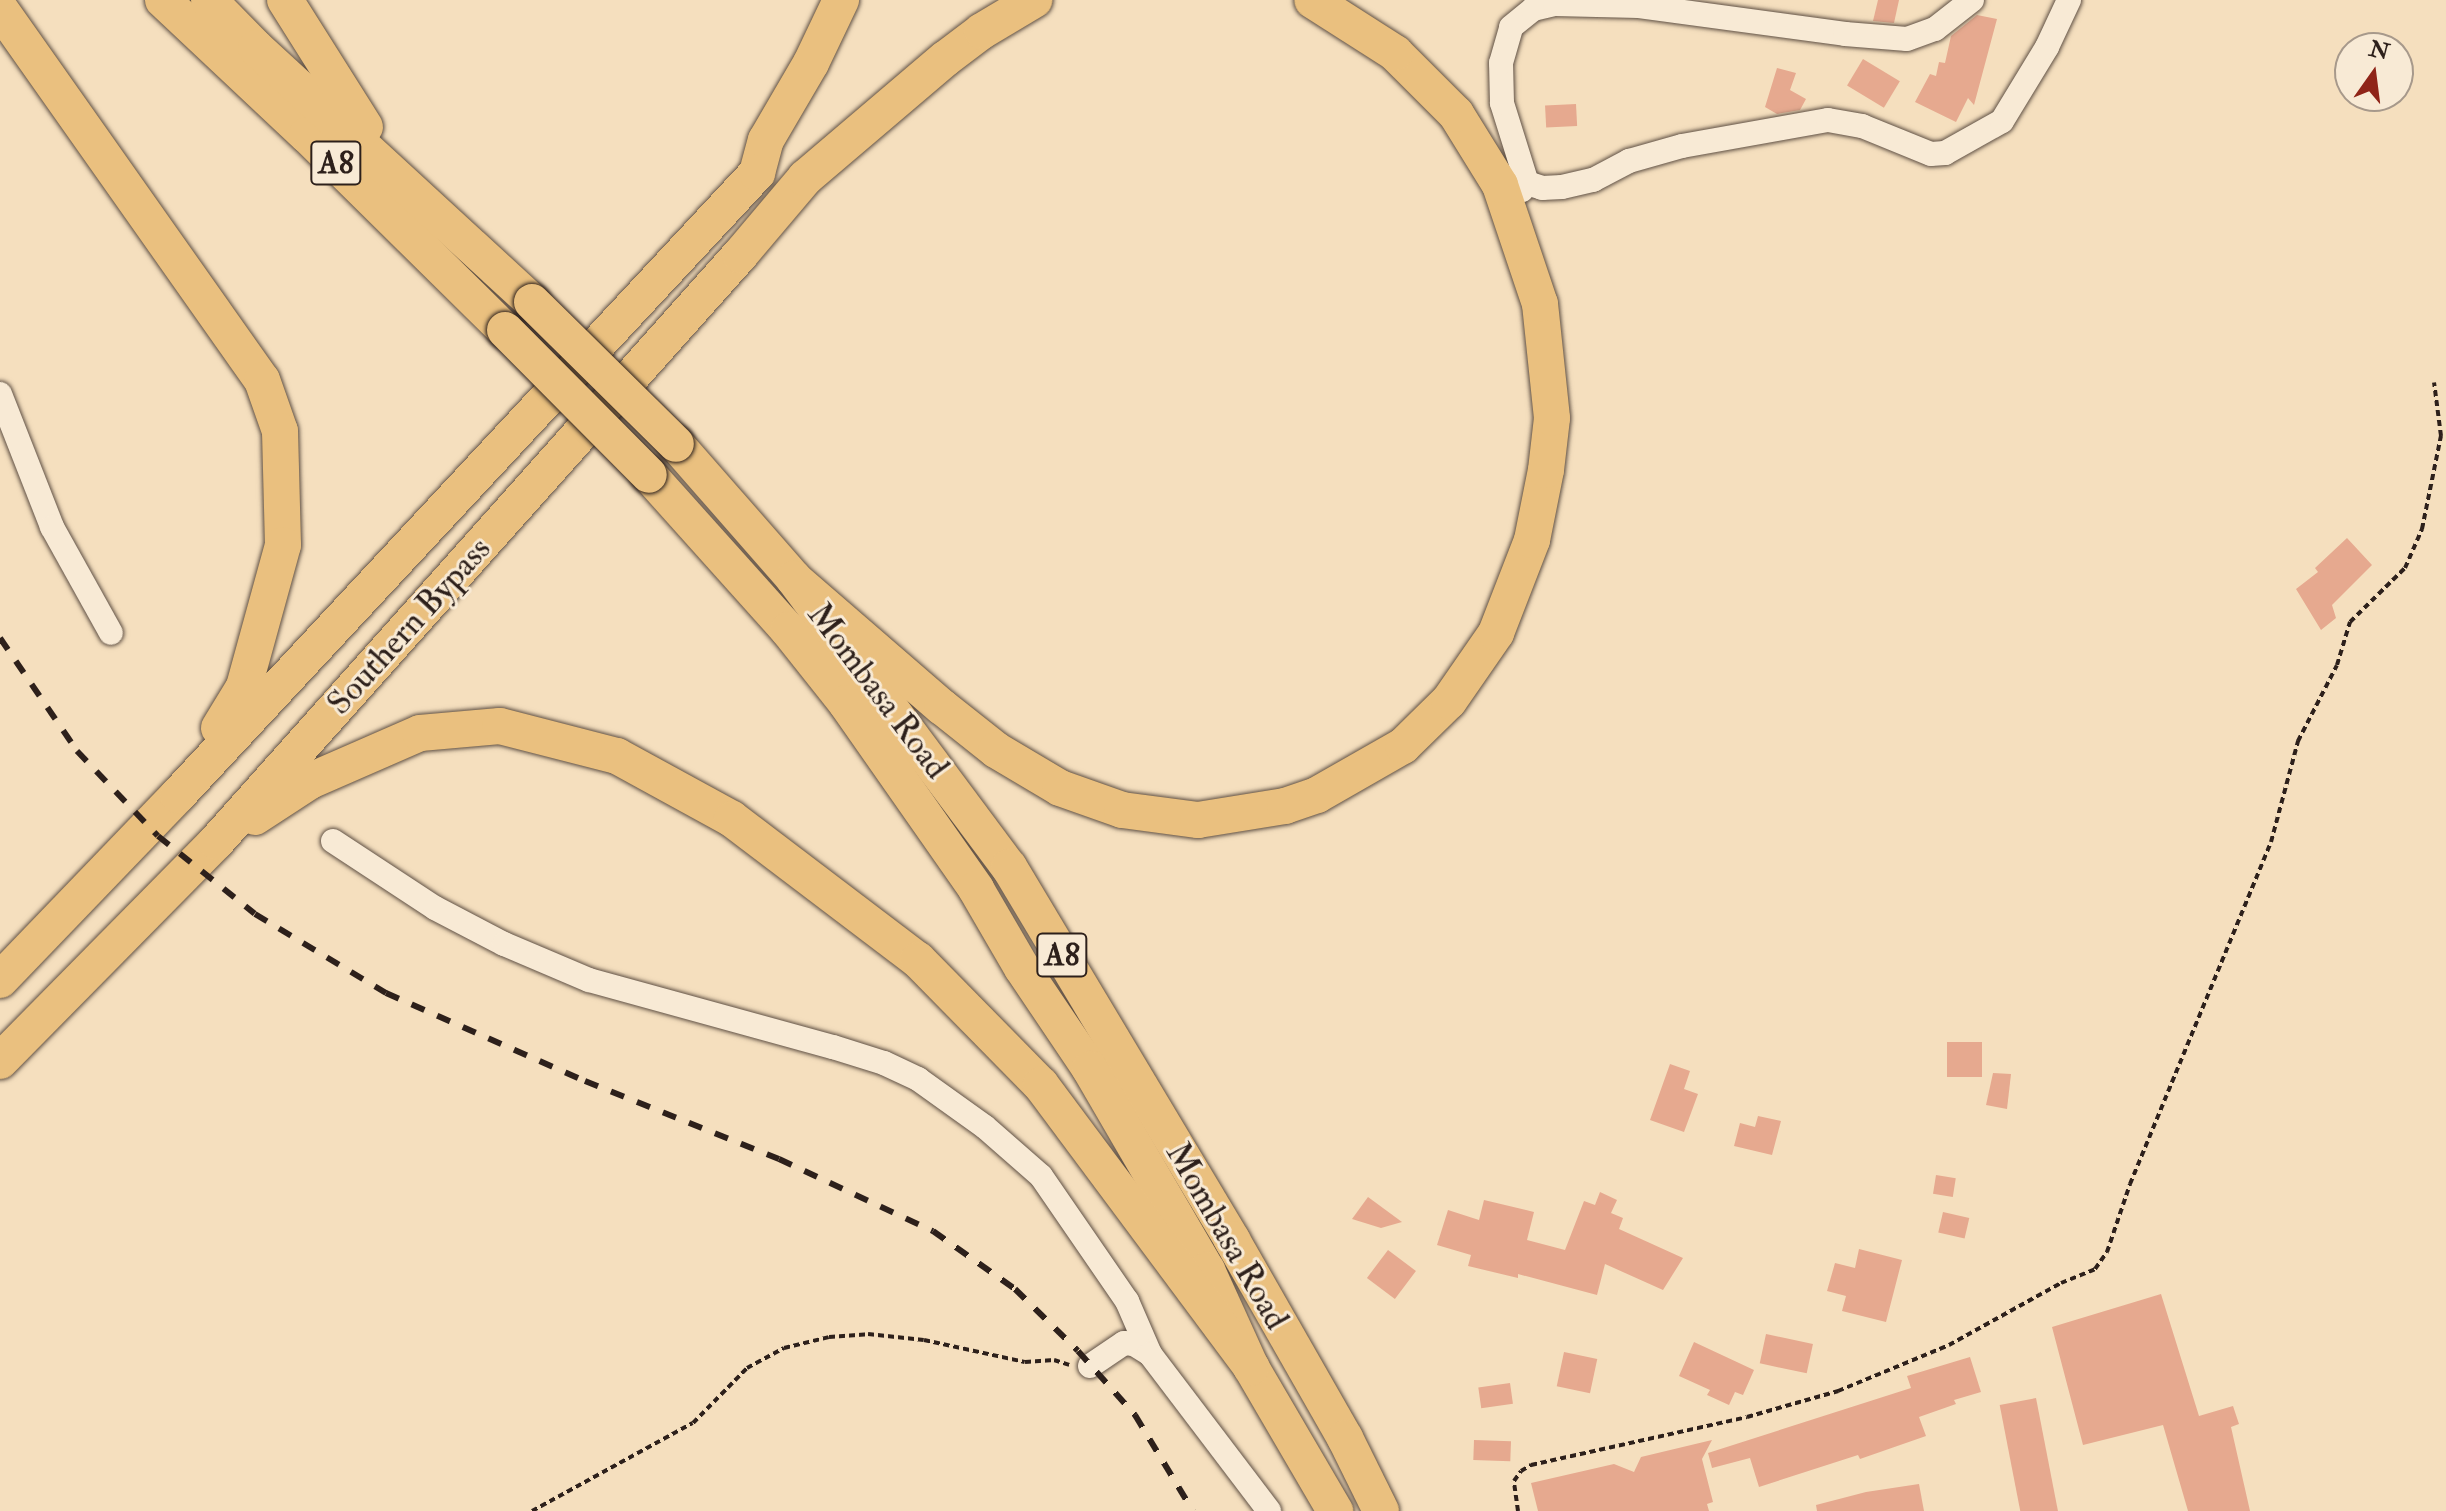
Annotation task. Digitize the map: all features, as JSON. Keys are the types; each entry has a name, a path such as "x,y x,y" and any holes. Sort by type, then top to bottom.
{"highway":[{"name":"Mombasa Road","path":"163,0 307,135 649,475 788,630 846,703 976,889 1022,968 1090,1069 1207,1270 1251,1367 1335,1511"},
{"name":"Mombasa Road","path":"209,0 256,48 400,177 532,302 676,444 794,579 1009,867 1232,1240 1345,1438 1381,1511"},
{"path":"285,0 322,63 400,177"},
{"name":"Southern Bypass","path":"0,980 178,795 757,173 766,140 811,63 841,0"},
{"name":"Southern Bypass","path":"0,1061 216,842 740,255 805,178 945,59 982,31 1034,0"},
{"path":"794,579 996,750 1060,788 1122,810 1198,820 1285,806 1343,781 1403,746 1449,701 1496,633 1532,540 1546,470 1552,418 1540,304 1515,188 1432,87 1395,53 1312,0"},
{"path":"0,9 262,380 280,431 283,545 244,687 178,795"},
{"path":"216,842 310,781 420,733 500,726 617,756 732,819 918,960 1041,1085 1251,1367"}],"street":[{"path":"1972,0 1935,29 1907,39 1835,33 1639,6 1555,4 1533,9 1511,27 1501,63 1500,87 1515,188 1562,187 1593,180 1629,161 1682,146 1828,120 1862,126 1931,154 1945,153 2002,121 2047,47 2069,0"},
{"path":"0,394 52,527 111,633"},
{"path":"333,841 435,908 504,944 589,980 884,1063 918,1079 995,1134 1041,1176 1127,1301 1150,1354 1269,1511"},
{"path":"1090,1366 1124,1343 1134,1344 1150,1354"}],"path":[{"path":"1518,1511 1514,1481 1521,1471 1531,1465 1747,1417 1838,1391 1949,1345 2061,1283 2095,1269 2107,1252 2130,1184 2271,842 2298,741 2337,665 2350,622 2385,592 2405,568 2422,529 2441,436 2434,382"},
{"path":"532,1511 693,1423 747,1368 784,1348 829,1337 868,1334 924,1340 1025,1362 1054,1360 1077,1367 1090,1366"}],"building":[{"path":"1878,0 1899,0 1894,23 1873,21"},
{"path":"1977,15 1997,19 1974,105 1968,98 1956,122 1915,102 1930,74 1936,76 1939,62 1945,63 1951,36"},
{"path":"1863,59 1900,81 1884,108 1847,86"},
{"path":"1777,68 1796,73 1790,90 1806,99 1800,110 1777,114 1765,107"},
{"path":"1576,104 1577,126 1546,128 1545,106"},
{"path":"2347,538 2372,565 2332,605 2336,618 2321,630 2296,589 2318,572 2315,568"},
{"path":"1947,1042 1982,1042 1982,1077 1947,1077"},
{"path":"1670,1064 1690,1071 1684,1089 1698,1094 1684,1132 1650,1120"},
{"path":"1993,1073 2011,1074 2007,1109 1986,1105"},
{"path":"1758,1116 1781,1121 1772,1155 1734,1146 1740,1123 1755,1127"},
{"path":"1936,1175 1956,1178 1953,1197 1933,1194"},
{"path":"1600,1192 1617,1200 1611,1213 1623,1218 1619,1229 1683,1258 1663,1290 1605,1264 1597,1295 1518,1274 1518,1278 1468,1266 1471,1255 1437,1245 1448,1210 1479,1220 1484,1200 1534,1212 1527,1240 1565,1250 1584,1201 1595,1205"},
{"path":"1368,1197 1402,1222 1381,1228 1352,1219"},
{"path":"1943,1212 1969,1218 1965,1239 1938,1232"},
{"path":"1859,1249 1902,1260 1886,1322 1842,1311 1846,1296 1827,1291 1835,1263 1855,1268"},
{"path":"1388,1250 1416,1271 1395,1299 1367,1278"},
{"path":"2161,1294 2199,1416 2233,1406 2239,1424 2231,1427 2250,1511 2188,1511 2163,1425 2083,1445 2052,1327"},
{"path":"1766,1334 1813,1344 1807,1373 1760,1363"},
{"path":"1694,1342 1754,1370 1743,1395 1735,1392 1729,1405 1707,1395 1710,1390 1679,1376"},
{"path":"1564,1352 1597,1359 1590,1393 1557,1386"},
{"path":"1970,1357 1981,1392 1954,1400 1956,1404 1919,1417 1926,1436 1860,1459 1858,1455 1759,1487 1750,1458 1712,1468 1708,1453 1911,1388 1907,1376"},
{"path":"1510,1383 1513,1404 1481,1408 1478,1387"},
{"path":"2036,1398 2058,1511 2020,1511 2000,1405"},
{"path":"1474,1440 1511,1441 1510,1461 1473,1460"},
{"path":"1712,1440 1702,1459 1713,1502 1707,1504 1709,1511 1538,1511 1531,1483 1614,1464 1634,1472 1641,1457"},
{"path":"1919,1484 1924,1511 1817,1511 1816,1505 1866,1492"}],"railway":[{"path":"0,638 77,751 158,836 255,914 386,993 585,1081 779,1159 933,1231 1015,1289 1078,1351 1135,1415 1193,1511"}]}
